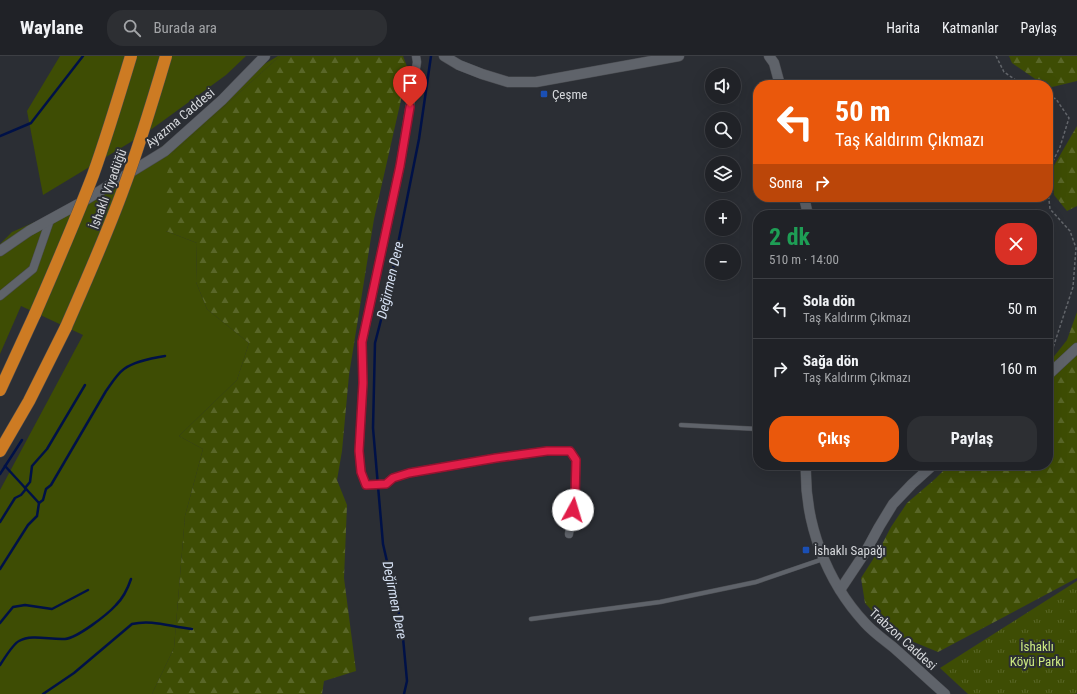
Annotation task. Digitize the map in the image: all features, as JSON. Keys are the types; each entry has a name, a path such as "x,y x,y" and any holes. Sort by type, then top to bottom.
{"highway":[{"name":"İshaklı Viyadüğü","path":"0,390 65,245 93,174 131,56"},
{"name":"İshaklı Viyadüğü","path":"0,451 29,401 66,327 96,258 125,186 166,56"}],"street":[{"name":"Ayazma Caddesi","path":"0,251 29,231 82,202 165,151 222,100 265,56"},
{"path":"416,56 417,62 400,166 362,342 363,383 359,451 361,472 366,485 386,484 393,478 409,473 547,451 570,451 576,460 575,497 569,534"},
{"path":"444,56 459,65 508,82 536,82 679,56"},
{"path":"769,56 774,63 779,80"},
{"path":"0,296 33,269 50,220"},
{"path":"1053,370 1077,348"},
{"name":"Trabzon Caddesi","path":"806,470 811,519 824,559 840,590 866,625 944,694"},
{"path":"840,590 866,551 893,504 928,470"}],"lane":[{"path":"681,425 753,429"},
{"path":"531,619 660,602 756,582 824,559"}],"path":[{"path":"996,56 1004,72 1015,80"},
{"path":"1053,97 1056,98 1069,118 1060,147 1053,161"},
{"path":"1053,212 1070,231 1076,248 1073,287 1053,348"}],"green space":[{"path":"60,56 246,56 226,75 149,131 43,195 27,111"},
{"path":"280,56 173,153 166,231 197,243 196,282 207,309 249,343 237,380 179,436 203,449 185,516 174,648 152,694 0,694 0,490 83,335 21,306 0,354 0,244 12,232 53,214 121,177 183,131 249,73"},
{"path":"280,56 403,56 408,69 374,219 349,375 342,451 337,480 347,505 344,578 356,671 324,681 322,694 152,694 174,648 185,516 203,449 179,436 237,380 249,343 207,309 196,282 197,243 166,231 162,190 173,153"},
{"path":"1009,56 1077,56 1077,81 1053,87 1053,80 1037,80 1012,63"},
{"path":"1077,126 1077,206 1067,211 1054,195 1053,167"},
{"path":"1077,312 1077,578 938,652 892,633 865,603 861,578 879,550 891,527 907,503 944,470 1053,470 1053,358 1067,340"},
{"name":"İshaklı Köyü Parkı","path":"1077,581 1077,693 968,694 940,668"}],"waterway":[{"name":"Değirmen Dere","path":"0,136 31,123 83,56"},
{"name":"Değirmen Dere","path":"404,694 407,681 402,627 383,544 373,428 375,343 389,289 419,139 431,56"},
{"path":"0,569 28,525 37,516 39,503 43,500 46,489 51,485 114,379 124,369 133,364 165,356"},
{"path":"25,488 30,482 32,466 47,449 85,385"},
{"path":"0,474 22,440"},
{"path":"5,466 39,503"},
{"path":"0,522 15,498 21,495 26,489"},
{"path":"0,665 11,648 19,641 24,639 65,639 77,635 92,625 119,602 131,579"},
{"path":"0,623 13,607 25,605 52,609 88,590"},
{"path":"43,694 74,673 132,624 147,622 192,629"}],"place":[{"name":"Çeşme","path":"544,94"},
{"name":"İshaklı Sapağı","path":"806,550"}],"route":[{"path":"410,107 400,166 362,342 363,383 359,451 361,472 366,485 386,484 393,478 409,473 496,458 547,451 570,451 576,460 575,497 573,510"}]}
